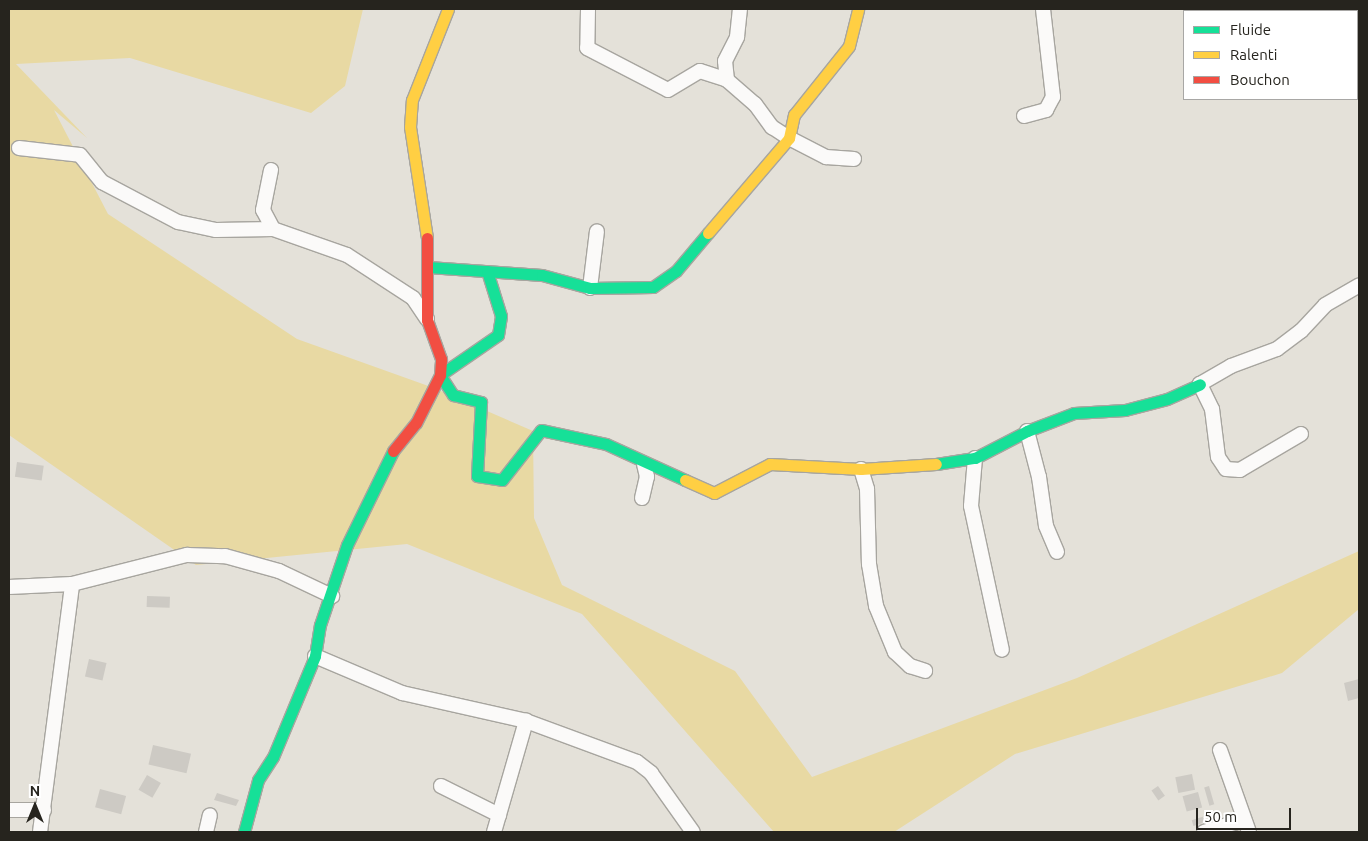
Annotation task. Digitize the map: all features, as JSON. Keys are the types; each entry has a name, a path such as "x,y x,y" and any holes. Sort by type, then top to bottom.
{"street":[{"path":"427,320 428,268 425,218 410,127 412,100 448,9"},
{"path":"588,9 587,48 668,90 700,71 727,80 755,104 772,127 789,138 826,157 854,159"},
{"path":"727,80 725,61 737,37 740,9"},
{"path":"428,268 542,275 590,288 653,288 676,272 789,138 794,115 849,46 858,9"},
{"path":"1024,116 1046,110 1053,97 1043,9"},
{"path":"18,148 80,155 102,182 178,222 216,230 272,229 347,256 414,298 427,320 441,359 440,376 416,423 394,450 366,500 346,545 332,596 320,625 315,656 273,757 258,780 244,832"},
{"path":"271,170 264,210 272,229"},
{"path":"590,288 597,231"},
{"path":"440,376 498,335 501,316 487,271"},
{"path":"440,376 453,395 481,402 477,476 502,480 540,430 606,444 644,464 714,493 770,464 861,469 917,467 975,458 1027,431 1074,413 1125,410 1168,399 1200,384 1231,366 1277,348 1301,331 1325,305 1359,285"},
{"path":"1200,384 1212,408 1218,457 1226,469 1240,470 1302,434"},
{"path":"1027,431 1039,477 1046,526 1057,552"},
{"path":"975,458 971,506 1002,650"},
{"path":"642,498 647,477 644,464"},
{"path":"861,469 867,489 870,571 876,606 895,652 910,666 925,671"},
{"path":"9,587 72,584 187,555 225,556 279,571 332,596"},
{"path":"40,832 72,584"},
{"path":"315,656 402,693 526,721 637,762 651,774 693,832"},
{"path":"494,832 526,721"},
{"path":"1204,832 1247,826 1220,750"},
{"path":"441,786 499,815"},
{"path":"9,810 43,810"},
{"path":"206,832 210,814"}],"shaded area":[{"path":"9,9 363,9 345,86 311,113 130,58 16,64 87,138 54,110 108,214 297,339 434,388 533,431 534,518 562,585 735,671 812,777 1077,678 1359,551 1359,609 1282,673 1015,754 894,832 774,832 582,614 407,544 196,565 9,435"}],"building":[{"path":"17,462 44,466 42,481 15,477"},
{"path":"147,596 170,597 170,608 147,607"},
{"path":"89,659 107,663 102,681 85,677"},
{"path":"1359,679 1359,698 1348,701 1344,683"},
{"path":"153,745 191,754 187,773 149,764"},
{"path":"1192,774 1195,790 1178,793 1175,777"},
{"path":"147,775 161,783 152,798 138,790"},
{"path":"1158,786 1165,796 1158,800 1151,791"},
{"path":"1209,786 1214,804 1209,806 1204,787"},
{"path":"100,789 126,796 121,814 95,807"},
{"path":"1198,792 1202,807 1187,812 1183,796"},
{"path":"217,793 239,800 236,806 214,800"},
{"path":"1205,816 1207,822 1194,826 1192,820"}],"traffic: fast":[{"path":"428,267 542,275 590,288 653,287 676,271 708,233"},
{"path":"487,271 501,316 498,335 440,375 453,395 481,402 477,476 502,480 541,430 606,444 685,480"},
{"path":"936,464 975,458 1027,431 1074,413 1125,410 1167,399 1200,384"},
{"path":"244,832 258,780 273,757 315,656 320,625 347,545 393,451"}],"traffic: slow":[{"path":"427,238 410,127 412,100 448,9"},
{"path":"708,233 789,138 794,115 849,46 858,9"},
{"path":"685,480 714,493 770,464 861,469 936,464"}],"traffic: jam":[{"path":"393,451 416,423 440,375 441,359 427,320 427,238"}]}
